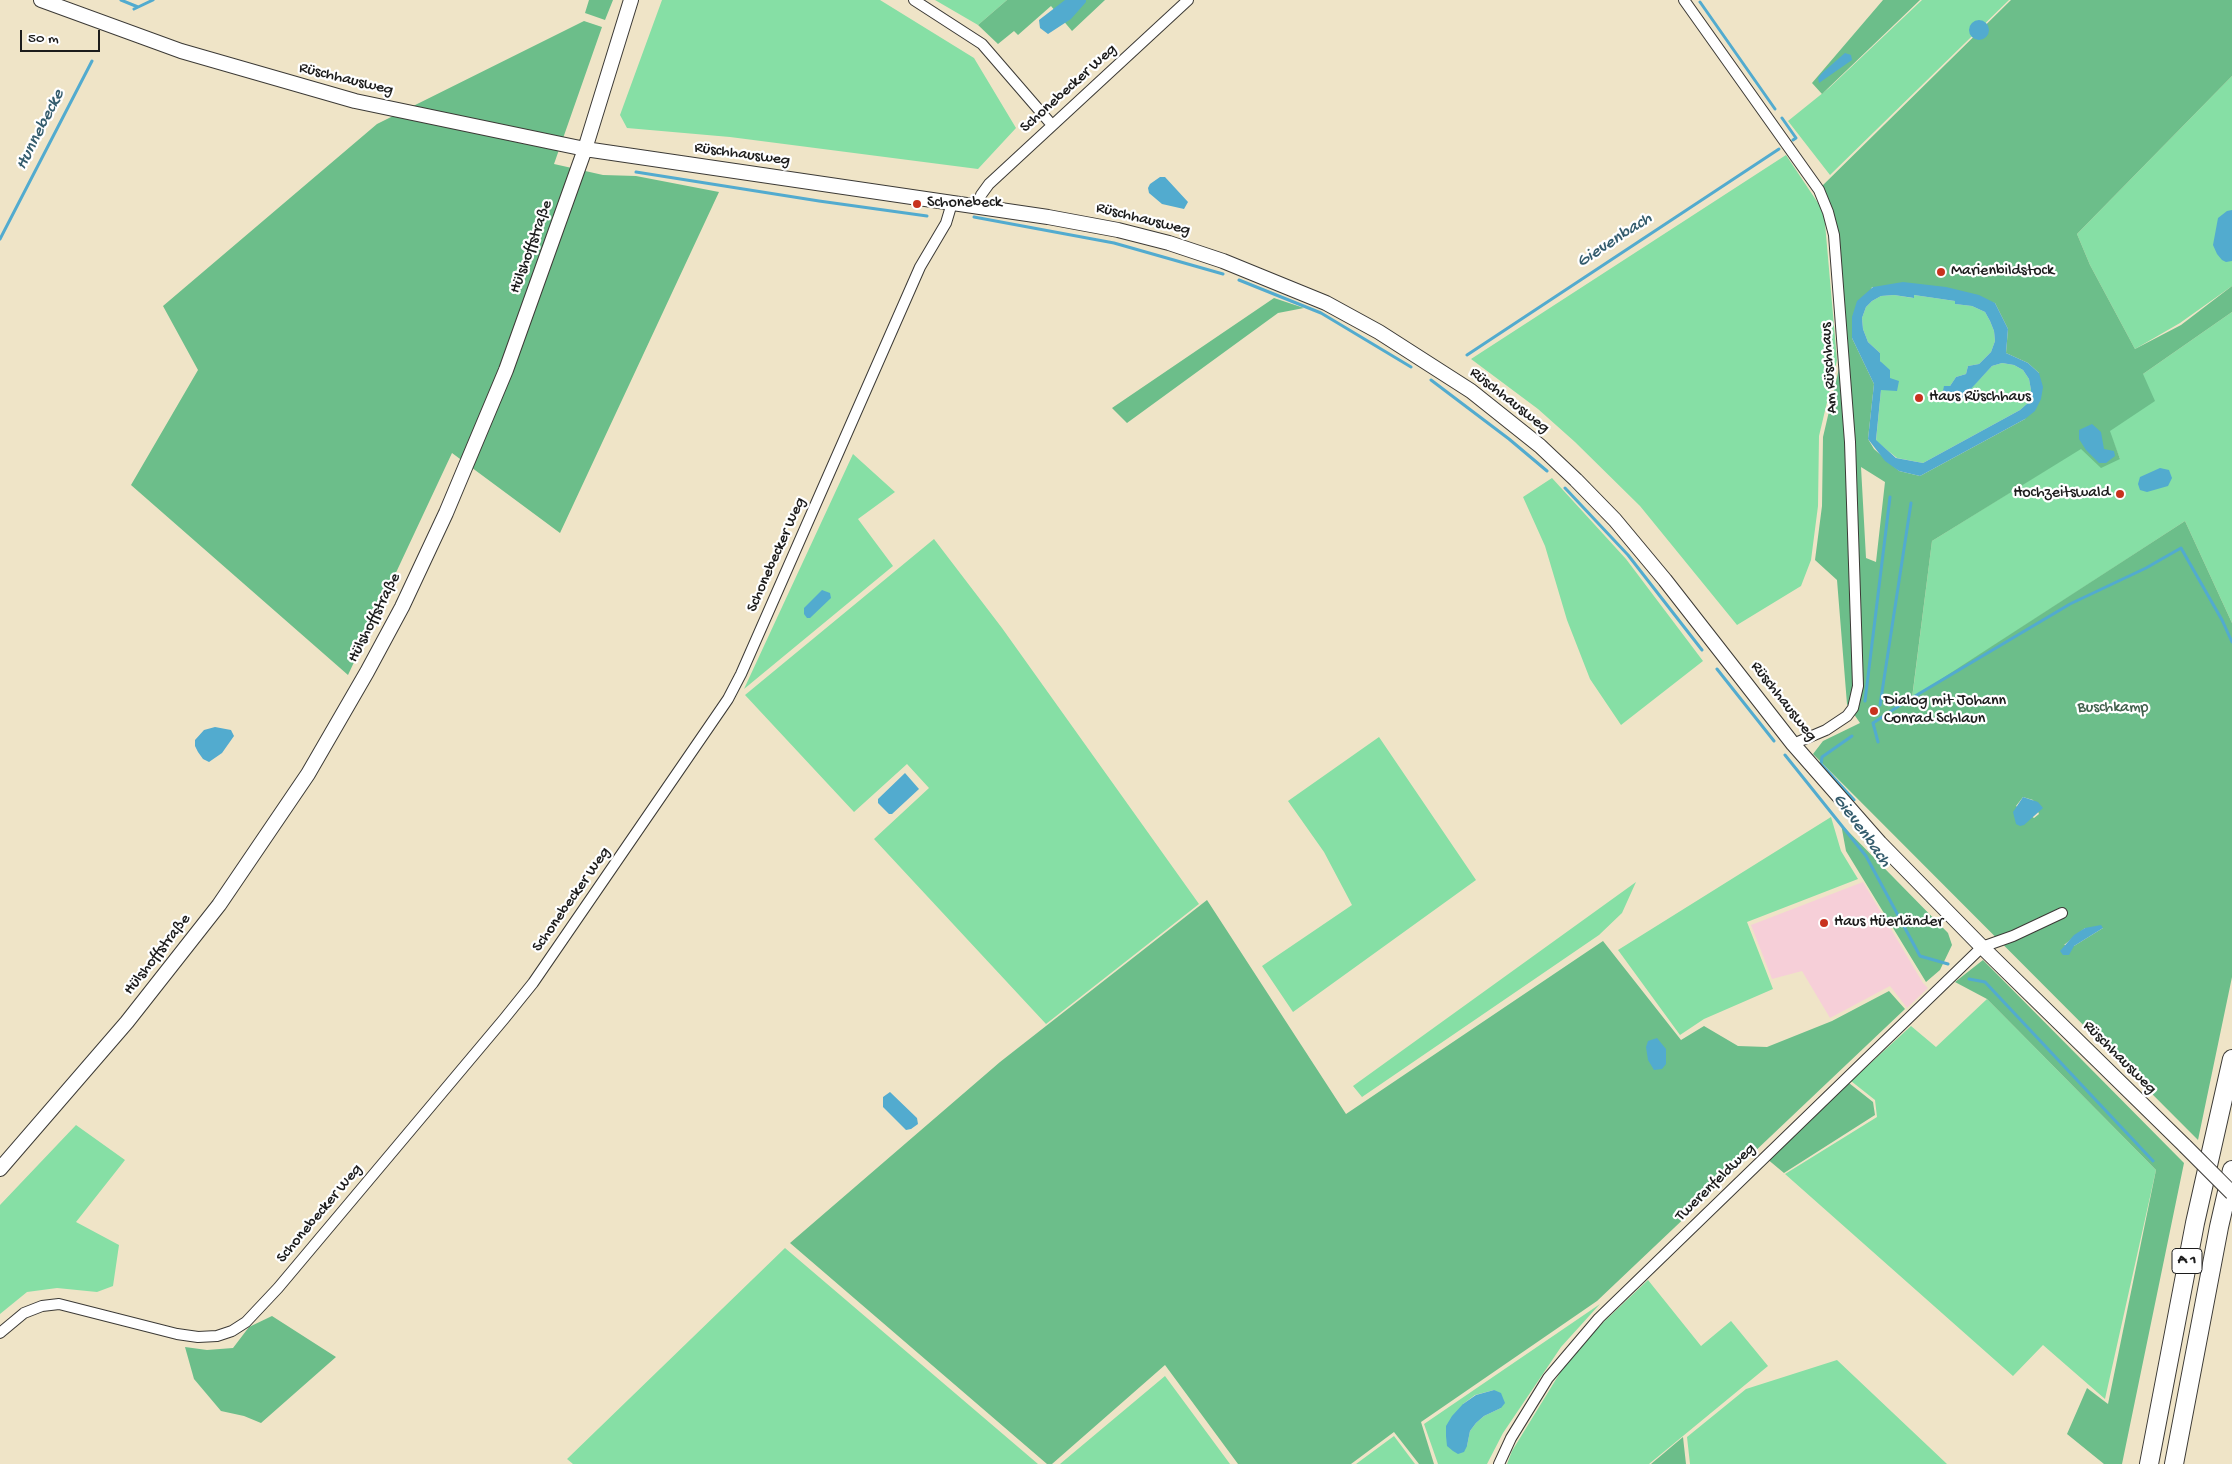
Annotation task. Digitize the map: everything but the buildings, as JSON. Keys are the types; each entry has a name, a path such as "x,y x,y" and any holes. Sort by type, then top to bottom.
{"highway":[{"name":"A 1","path":"2149,1464 2195,1223 2232,1059"},
{"name":"A 1","path":"2174,1464 2219,1227 2232,1170"}],"main road":[{"name":"Rüschhausweg","path":"41,0 172,48 314,91 410,114 585,149 1048,216 1118,230 1169,243 1223,261 1326,303 1379,332 1436,367 1471,391 1540,446 1615,520 1665,580 1793,744 1880,843 1982,947 2232,1193"},
{"name":"Hülshoffstraße","path":"0,1169 127,1022 196,937 266,839 341,718 402,607 462,477 506,370 585,149 631,0"}],"street":[{"path":"914,0 982,44 1052,125"},
{"name":"Schonebecker Weg","path":"978,206 981,195 989,184 1188,0"},
{"name":"Am Rüschhaus","path":"1684,0 1819,190 1828,212 1834,235 1850,451 1858,686 1853,708 1847,716 1826,730 1793,744"},
{"name":"Schonebecker Weg","path":"0,1333 24,1312 42,1306 59,1304 177,1334 198,1337 217,1336 232,1331 246,1322 278,1288 504,1020 533,983 728,699 741,674 920,267 946,223 952,203"},
{"path":"1982,947 2013,936 2062,913"},
{"name":"Twerenfeldweg","path":"1499,1464 1528,1407 1548,1378 1584,1334 1982,947"}],"shaded area":[{"path":"1863,882 1923,983 1928,988 1907,1008 1890,986 1830,1018 1802,971 1772,979 1751,925"}],"green space":[{"path":"589,0 613,0 605,20 585,13"},
{"path":"662,0 880,0 974,58 1016,128 978,169 730,137 627,128 620,115"},
{"path":"935,0 1007,0 978,25"},
{"path":"1007,0 1105,0 1072,31 1051,6 1018,35 1014,31 998,44 978,25"},
{"path":"1883,0 1920,0 1822,94 1812,83"},
{"path":"1922,0 2009,0 1830,175 1788,121 1829,88"},
{"name":"Buschkamp","path":"2011,0 2232,0 2232,76 2077,234 2090,265 2135,349 2181,325 2232,286 2232,312 2143,374 2155,401 2110,431 2120,459 2101,468 2081,449 1932,541 1912,698 2185,521 2232,623 2232,977 2198,1140 1813,754 1823,741 1860,723 1847,704 1837,580 1815,560 1822,506 1823,437 1841,360 1841,281 1821,187","holes":["1872,287 1995,303 2008,329 2006,353 2028,363 2039,373 2025,419 1920,476 1899,471 1874,449 1868,439 1874,384 1852,338","1861,467 1885,482 1876,562 1866,558","2023,797 2033,800 2039,814 2034,818 2016,806","2085,928 2103,928 2074,946 2064,945"]},
{"path":"584,21 602,27 554,164 603,175 636,176 719,192 560,533 452,453 348,675 131,485 198,370 163,306 377,124"},
{"path":"2232,76 2232,286 2180,323 2135,349 2090,265 2077,234"},
{"path":"1786,155 1824,212 1837,360 1819,436 1818,506 1811,560 1801,586 1737,625 1640,506 1575,442 1538,409 1471,359"},
{"path":"1894,295 1913,298 1914,295 1955,301 1955,304 1972,306 1985,312 1994,331 1995,341 1991,352 1979,364 1968,366 1966,374 1956,377 1950,386 1958,402 1992,366 2002,363 2014,365 2023,370 2029,379 2031,390 2029,402 2020,410 1923,463 1897,458 1876,441 1881,390 1890,378 1880,361 1880,353 1868,342 1863,329 1862,318 1866,307 1872,301 1881,296"},
{"path":"1274,298 1304,308 1278,313 1127,423 1112,408"},
{"name":"Hochzeitswald","path":"2232,312 2232,623 2185,521 1912,699 1932,541 2081,448 2120,459 2109,431 2143,374"},
{"path":"853,454 895,492 858,519 893,566 744,689"},
{"path":"1552,478 1626,559 1703,661 1621,725 1590,679 1567,620 1545,546 1523,497"},
{"path":"934,539 1002,628 1199,904 1046,1024 874,839 929,788 907,764 854,812 745,695"},
{"path":"1379,737 1476,880 1293,1012 1262,966 1352,905 1324,852 1288,801"},
{"path":"1831,817 1841,851 1858,879 1747,922 1773,989 1704,1019 1680,1035 1618,950"},
{"path":"1841,824 1948,933 1952,945 1940,970 1926,982 1846,851"},
{"path":"1636,882 1622,913 1599,935 1362,1097 1353,1086"},
{"path":"1207,900 1346,1114 1603,941 1681,1040 1704,1026 1738,1046 1767,1047 1832,1021 1889,991 1905,1009 1597,1301 1421,1422 1434,1464 1419,1464 1394,1432 1351,1464 1238,1464 1165,1365 1052,1464 1047,1464 790,1243 1000,1062"},
{"path":"1983,960 2184,1163 2122,1464 2104,1464 2067,1434 2087,1388 2108,1404 2156,1170 1987,999 1955,982"},
{"path":"1987,999 2156,1170 2105,1399 2043,1345 2013,1376 1785,1174 1877,1117 1875,1100 1851,1081 1911,1026 1936,1047"},
{"path":"1849,1083 1873,1102 1875,1115 1784,1173 1766,1158"},
{"path":"76,1125 125,1160 76,1222 119,1245 113,1286 97,1292 57,1288 27,1292 0,1314 0,1205"},
{"path":"785,1248 1038,1464 573,1464 567,1459"},
{"path":"1648,1280 1701,1346 1731,1321 1768,1366 1649,1464 1507,1464 1512,1451 1574,1350"},
{"path":"1600,1304 1561,1347 1503,1433 1487,1464 1438,1464 1424,1424","holes":["1494,1390 1501,1408 1484,1416 1476,1423 1470,1431 1467,1446 1463,1404 1475,1395"]},
{"path":"272,1316 336,1357 261,1423 244,1416 221,1411 194,1379 185,1347 207,1350 233,1348 249,1327"},
{"path":"1837,1360 1947,1464 1690,1464 1687,1437 1746,1389"},
{"path":"1165,1376 1230,1464 1060,1464"},
{"path":"1394,1436 1415,1464 1356,1464"},
{"path":"1683,1437 1686,1464 1651,1464"}],"water":[{"path":"1065,0 1086,0 1086,2 1071,19 1048,34 1040,28 1039,20"},
{"path":"1979,20 1986,23 1989,30 1986,37 1979,40 1972,37 1969,30 1972,23"},
{"path":"1845,53 1851,55 1852,60 1819,83 1818,78 1822,73"},
{"path":"1160,177 1165,177 1188,202 1184,209 1162,204 1149,193 1148,188 1150,184"},
{"path":"2232,210 2232,261 2226,262 2217,254 2213,245 2218,218 2227,211"},
{"path":"1903,282 1946,287 1979,295 1995,303 2008,329 2006,353 2028,363 2039,373 2043,387 2041,399 2035,411 2025,419 1920,476 1899,471 1885,461 1868,439 1874,384 1852,338 1852,317 1857,301 1873,287","holes":["1894,295 1914,298 1914,295 1955,301 1955,304 1972,306 1985,312 1994,331 1995,341 1991,352 1979,364 1968,366 1966,374 1956,377 1950,386 1944,386 1941,400 1958,403 1992,366 2002,363 2014,365 2023,370 2029,379 2031,390 2029,402 2020,410 1923,463 1896,458 1876,440 1881,390 1897,391 1899,381 1890,378 1890,370 1880,361 1880,353 1868,342 1863,329 1862,318 1866,307 1881,296"]},
{"path":"2092,424 2101,432 2104,449 2114,451 2115,456 2106,463 2099,463 2086,450 2079,439 2079,430"},
{"path":"2160,468 2169,470 2172,478 2168,486 2147,492 2140,490 2138,484 2140,477"},
{"path":"822,590 830,593 831,598 810,618 807,618 804,614 804,608"},
{"path":"215,727 231,730 234,736 222,753 209,762 203,759 198,752 195,740 204,730"},
{"path":"905,773 919,789 892,814 889,814 878,803 878,799"},
{"path":"2023,797 2038,802 2043,808 2024,825 2020,826 2016,824 2013,812"},
{"path":"2101,925 2103,928 2074,946 2069,955 2063,955 2060,951 2074,935 2085,928"},
{"path":"1657,1038 1666,1049 1666,1064 1662,1069 1654,1070 1648,1060 1646,1047 1648,1041"},
{"path":"890,1092 917,1118 918,1124 911,1129 906,1130 883,1107 883,1097"},
{"path":"1494,1390 1501,1393 1505,1403 1501,1408 1484,1416 1476,1423 1470,1431 1464,1452 1458,1454 1453,1451 1447,1446 1446,1436 1446,1426 1452,1416 1463,1404 1476,1395"}],"waterway":[{"path":"121,0 138,7"},
{"name":"Hunnebecke","path":"134,9 153,0"},
{"name":"Gievenbach","path":"1700,2 1775,109"},
{"name":"Hunnebecke","path":"0,239 92,61"},
{"name":"Gievenbach","path":"1782,118 1796,138 1793,140"},
{"name":"Gievenbach","path":"1467,355 1779,149"},
{"path":"636,172 927,216"},
{"path":"974,217 1114,243 1223,274"},
{"path":"1239,280 1321,313 1411,367"},
{"name":"Gievenbach","path":"1431,380 1509,439 1547,471"},
{"name":"Gievenbach","path":"1565,488 1628,555 1702,650"},
{"path":"1865,701 1890,497"},
{"path":"1880,705 1911,503"},
{"path":"1878,742 1873,723 1905,702 2070,604 2146,568 2181,548 2222,620 2232,642"},
{"name":"Gievenbach","path":"1717,669 1774,741"},
{"path":"1852,736 1822,757 1821,764 1854,800"},
{"name":"Gievenbach","path":"1785,755 1866,856 1920,956 1948,964"},
{"name":"Gievenbach","path":"1969,979 1985,982 2153,1161"}],"place":[{"name":"Schonebeck","path":"917,204"},
{"name":"Marienbildstock","path":"1941,272"},
{"name":"Haus Rüschhaus","path":"1919,398"},
{"name":"Hochzeitswald","path":"2120,494"},
{"name":"Dialog mit Johann Conrad Schlaun","path":"1874,711"},
{"name":"Haus Hüerländer","path":"1824,923"}]}
